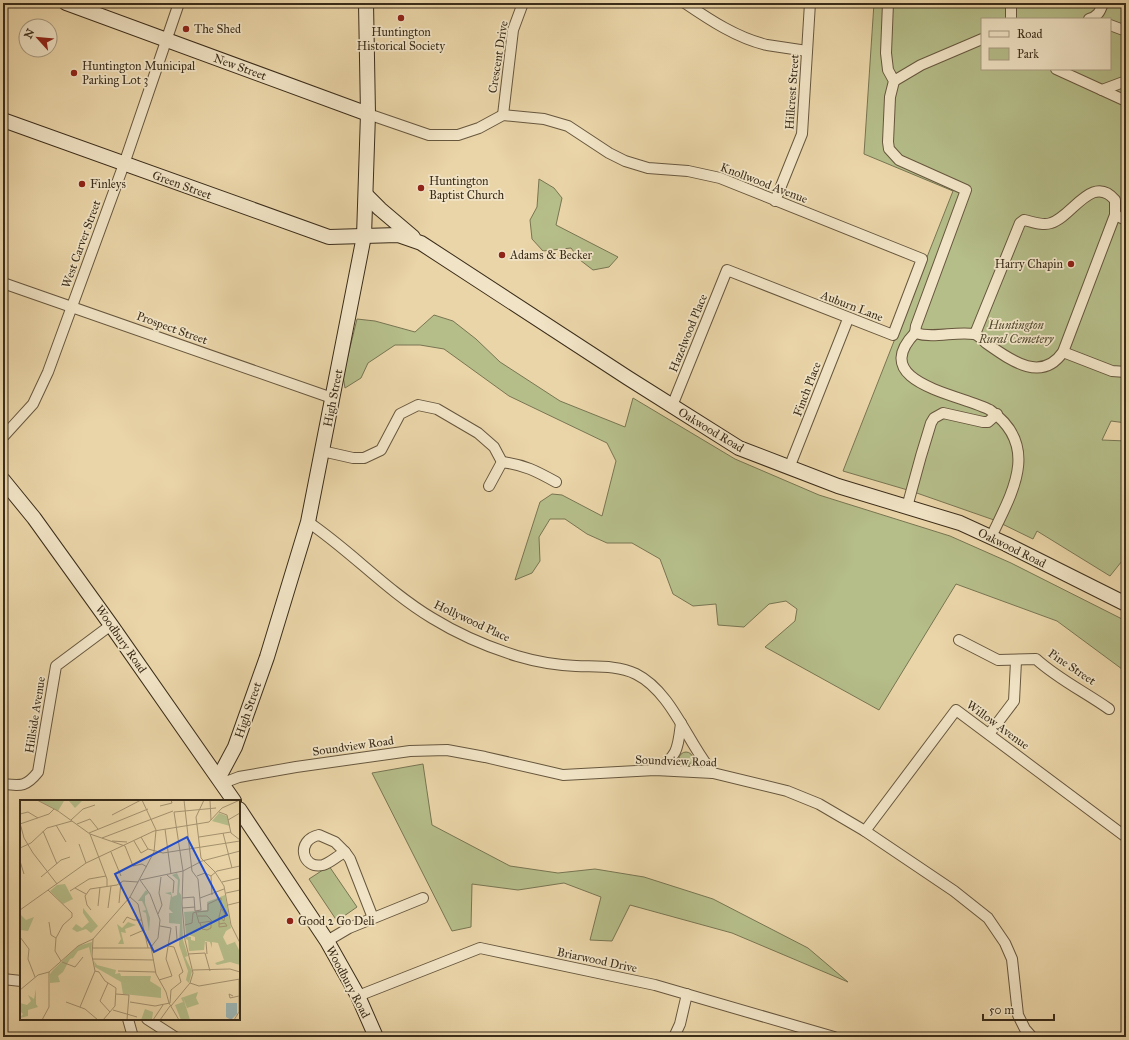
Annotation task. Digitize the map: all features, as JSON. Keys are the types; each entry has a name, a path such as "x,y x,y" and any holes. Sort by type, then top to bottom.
{"main road":[{"name":"New Street","path":"66,3 368,114"},
{"name":"High Street","path":"221,780 235,746 267,657 308,522 364,236 368,114 366,3"},
{"name":"Green Street","path":"3,120 330,237 364,236"},
{"path":"366,195 380,209 421,243"},
{"name":"Oakwood Road","path":"364,236 398,235 421,243 739,448 838,486 960,523 1126,604"},
{"name":"Woodbury Road","path":"3,480 34,518 221,780 233,800"},
{"name":"Woodbury Road","path":"241,815 327,941 358,996 376,1037"}],"street":[{"name":"West Carver Street","path":"3,437 33,404 48,372 124,164 179,3"},
{"name":"Crescent Drive","path":"503,115 513,30 523,3"},
{"path":"685,3 728,30 750,39 766,44 807,51"},
{"name":"Hillcrest Street","path":"775,200 802,134 810,3"},
{"path":"888,3 886,53 888,70 894,81 890,97 889,149 893,155 906,164 967,187 916,326 915,333 903,348 901,362 907,374 927,386 984,406 997,414 1014,437 1018,446 1020,463 1015,482 991,537"},
{"path":"1011,3 1011,18"},
{"path":"1092,18 1102,12"},
{"path":"1111,25 1126,31"},
{"path":"894,81 921,65 981,39"},
{"path":"1058,70 1126,101"},
{"path":"1102,90 1126,81"},
{"path":"368,114 429,135 458,135 479,128 503,115"},
{"name":"Knollwood Avenue","path":"503,115 544,119 568,126 608,153 625,161 648,168 688,171 720,178 922,260"},
{"path":"915,333 933,335 975,334 1012,361 1027,367 1041,368 1051,365 1063,352 1115,215 1115,200 1106,192 1098,191 1082,198 1058,220 1043,224 1022,217 986,310 975,334"},
{"path":"1115,215 1126,220"},
{"name":"Auburn Lane","path":"727,270 893,335 922,260"},
{"name":"Hazelwood Place","path":"672,406 727,270"},
{"name":"Prospect Street","path":"3,283 332,398"},
{"name":"Finch Place","path":"789,468 848,318"},
{"path":"1063,352 1112,371 1126,372"},
{"path":"322,451 353,458 364,458 381,450 400,414 418,405 437,409 478,433 494,447 502,462"},
{"path":"907,506 923,449 934,418 943,414 988,422 997,414"},
{"path":"502,462 528,467 556,482"},
{"path":"489,486 502,462"},
{"name":"Hollywood Place","path":"308,522 325,534 382,581 437,621 485,644 517,656 546,663 612,667 636,674 654,687 681,723 701,759 713,773"},
{"name":"Hillside Avenue","path":"3,784 22,786 31,781 38,772 56,666 111,625"},
{"name":"Pine Street","path":"959,640 998,660 1016,661 1030,658 1036,659 1050,672 1091,696 1109,709"},
{"path":"989,734 1014,701 1016,661"},
{"name":"Willow Avenue","path":"865,831 956,710 1126,837"},
{"path":"655,770 669,762 678,745 681,723"},
{"name":"Soundview Road","path":"221,780 296,767 410,751 455,751 486,756 563,775 655,770 713,773 787,791 820,804 865,831 954,891 988,918 1005,943 1012,959 1018,1015 1025,1029 1032,1037"},
{"path":"345,852 350,859 373,918"},
{"path":"327,941 350,928 423,898"},
{"name":"Briarwood Drive","path":"358,996 480,948 687,994 816,1035 834,1037"},
{"path":"3,979 20,981"},
{"path":"674,1037 680,1024 687,994"},
{"path":"128,1020 133,1037"},
{"path":"149,1020 175,1037"}],"green space":[{"name":"Huntington Rural Cemetery","path":"874,3 1126,3 1126,423 1111,421 1102,440 1126,441 1126,556 1110,576 1037,531 1033,539 994,520 911,491 843,471 953,191 864,154"},
{"path":"539,179 554,188 562,198 556,225 618,257 609,267 593,270 580,260 571,248 543,251 532,239 530,220 537,207"},
{"path":"434,315 453,321 476,339 500,362 560,401 625,427 633,398 735,459 819,495 950,536 1011,563 1126,621 1126,672 1057,621 956,584 879,710 765,647 795,621 797,609 786,601 769,604 744,627 718,625 716,604 693,606 673,594 660,559 632,543 607,543 587,534 565,519 550,519 539,537 540,561 532,573 515,580 540,502 552,494 562,495 602,516 616,461 607,443 509,396 444,349 420,345 395,345 368,363 361,378 345,388 343,376 357,319 375,321 415,332"},
{"path":"683,752 689,752 693,756 693,762 689,766 683,766 679,762 679,756"},
{"path":"423,764 432,825 510,866 558,873 595,869 644,877 713,899 808,948 848,982 732,933 630,905 612,941 590,940 601,897 564,883 518,890 472,884 471,927 452,931 372,773"},
{"path":"329,866 357,907 337,921 309,879"}],"place":[{"name":"Huntington Historical Society","path":"401,18"},
{"name":"The Shed","path":"186,29"},
{"name":"Huntington Municipal Parking Lot 3","path":"74,73"},
{"name":"Finleys","path":"82,184"},
{"name":"Huntington Baptist Church","path":"421,188"},
{"name":"Adams & Becker","path":"502,255"},
{"name":"Harry Chapin","path":"1071,264"},
{"name":"Good 2 Go Deli","path":"290,921"}]}
